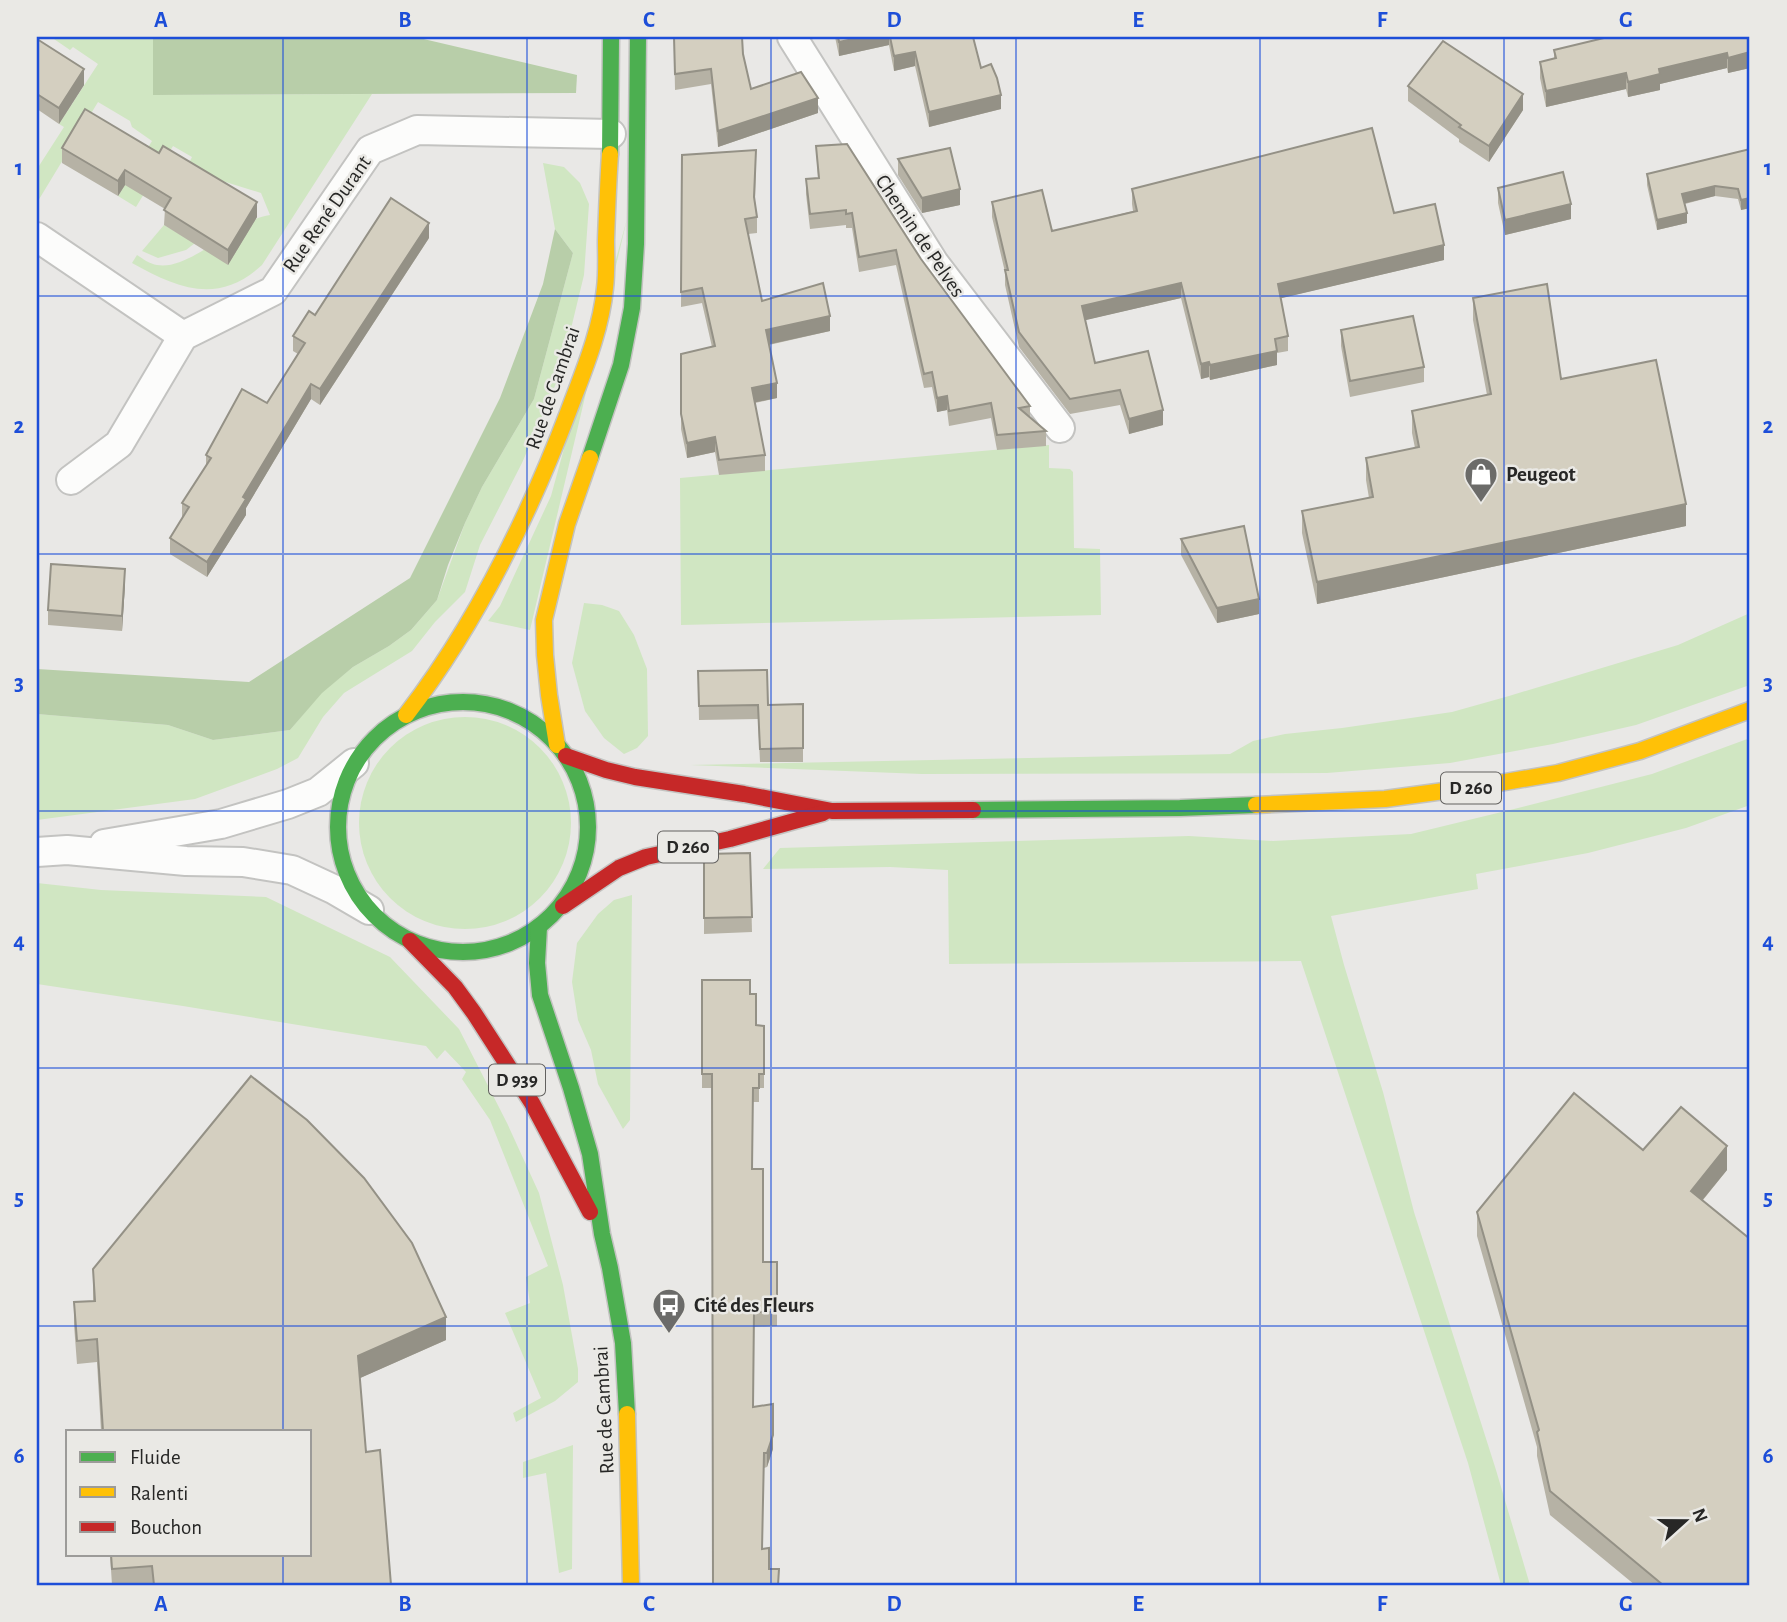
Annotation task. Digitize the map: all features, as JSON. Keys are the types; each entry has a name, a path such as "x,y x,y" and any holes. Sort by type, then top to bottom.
{"main road":[{"name":"Rue de Cambrai","path":"406,715 462,635 516,535 549,462 593,347 605,288 611,134 611,37"},
{"path":"562,750 540,728 520,715 475,702 428,706 406,715 383,730 354,763 344,787 338,813 338,839 343,864 354,888 369,910 392,931 432,949 476,952 499,947 520,939 539,927 557,910 575,883 586,852 587,818 581,786 562,750 549,695 544,620 567,524 621,365 632,308 636,244 638,37"},
{"name":"D 260","path":"562,750 606,770 635,778 744,794 832,811 1180,808 1385,799 1559,773 1640,751 1750,710"},
{"name":"D 260","path":"557,910 619,869 646,857 730,839 832,811"},
{"name":"Rue de Cambrai","path":"539,927 537,964 540,995 590,1154 623,1343 628,1427 631,1585"},
{"name":"Rue de Cambrai","path":"410,941 455,987 481,1024 532,1103 602,1234"}],"street":[{"name":"Chemin de Pelves","path":"792,37 934,263 1060,428"},
{"name":"Rue René Durant","path":"183,336 273,291 370,150 416,130 611,134"},
{"path":"37,237 183,336 119,444 71,480"},
{"path":"37,852 67,850 221,824 318,792 354,763"},
{"path":"67,850 186,861 243,862 292,870 369,910"}],"green space":[{"path":"51,37 153,37 154,95 372,94 262,265 230,285 198,289 166,280 132,263 137,255 157,265 170,265 198,253 256,219 270,215 261,193 200,174 188,165 192,157 173,146 136,207 118,196 152,141 132,127 130,121 98,102 38,201 37,169 64,127 59,124 98,64 73,47 70,50"},
{"path":"153,37 415,37 577,75 576,93 153,95"},
{"path":"543,163 564,167 580,183 589,204 584,275 560,374 522,463 480,545 465,592 435,622 412,651 344,693 323,717 298,758 277,769 195,799 37,820 37,714 168,725 213,740 290,730 321,693 353,667 411,630 437,600 465,523 482,487 534,399 573,253 555,229"},
{"path":"627,219 530,630 488,621 500,606 551,496"},
{"path":"164,225 195,243 186,250 158,258 142,251"},
{"path":"555,229 573,253 534,399 482,487 448,565 437,600 411,630 353,667 322,693 290,730 213,740 168,725 37,714 37,669 249,682 410,578 500,398 543,284"},
{"path":"1049,445 1049,468 1070,469 1073,472 1074,548 1100,549 1101,615 681,625 680,478"},
{"path":"584,603 619,611 634,635 647,669 648,736 637,748 624,754 604,738 585,711 572,663"},
{"path":"1750,613 1750,684 1747,686 1636,725 1450,763 1327,773 922,774 690,765 1230,754 1253,741 1285,734 1452,712 1678,645"},
{"path":"465,717 506,725 540,748 563,782 571,823 563,864 540,898 506,921 465,929 424,921 390,898 367,864 359,823 367,782 390,748 424,725"},
{"path":"1750,738 1750,805 1686,828 1588,853 1476,874 1478,889 1331,916 1383,1092 1414,1212 1530,1585 1501,1585 1468,1463 1301,961 949,964 948,870 890,867 763,869 780,848 1189,836 1273,841 1411,834 1652,774"},
{"path":"37,883 101,890 266,897 390,957 459,1029 539,1193 563,1285 578,1382 555,1401 516,1422 513,1413 541,1398 505,1313 530,1303 526,1277 548,1266 490,1120 462,1079 466,1072 445,1050 437,1059 426,1046 37,984"},
{"path":"632,895 630,1120 623,1129 598,1084 591,1050 578,1020 572,982 577,943 598,914 614,900"},
{"path":"573,1445 572,1569 559,1573 546,1473 523,1478 523,1462"}],"building":[{"path":"674,37 742,37 751,89 801,72 818,98 718,131 711,69 675,74"},
{"path":"838,37 862,37 839,42"},
{"path":"890,37 973,37 981,68 991,64 1001,95 929,112 915,52 894,56"},
{"path":"1608,37 1750,37 1750,52 1728,58 1727,53 1659,69 1660,74 1628,82 1626,73 1546,91 1540,62 1556,58 1554,50"},
{"path":"37,39 84,69 59,108 37,94"},
{"path":"1443,41 1523,94 1489,146 1459,127 1461,125 1408,86"},
{"path":"85,109 159,153 163,146 257,202 228,250 164,210 171,198 125,170 118,181 62,148"},
{"path":"1372,128 1394,213 1435,204 1444,245 1278,284 1288,336 1275,339 1277,351 1210,365 1209,362 1201,364 1181,283 1082,306 1095,363 1148,351 1163,410 1129,419 1120,390 1070,399 1019,332 992,202 1042,190 1052,231 1137,211 1132,189"},
{"path":"847,144 921,259 1030,406 1019,408 1046,431 997,435 991,403 949,411 947,396 937,398 932,372 924,374 896,250 859,257 852,213 846,214 846,210 810,214 806,179 819,178 816,146"},
{"path":"950,148 960,189 922,198 898,159"},
{"path":"1750,149 1750,198 1741,200 1738,189 1715,186 1682,194 1687,213 1657,220 1647,174"},
{"path":"756,150 754,197 757,217 745,219 762,301 823,283 830,316 766,330 777,383 752,388 765,455 719,460 715,437 687,443 681,414 681,354 715,346 702,288 681,292 682,155"},
{"path":"1563,172 1571,204 1505,220 1498,188"},
{"path":"391,198 429,223 320,389 311,384 207,562 170,538 189,507 182,503 211,458 206,455 242,389 267,403 305,343 293,336 309,311 315,315"},
{"path":"1547,284 1561,379 1656,360 1686,504 1317,582 1302,511 1373,497 1366,458 1419,447 1412,411 1491,394 1473,298"},
{"path":"1413,316 1424,367 1350,381 1341,330"},
{"path":"1244,526 1259,599 1217,608 1181,539"},
{"path":"51,564 125,569 122,616 48,610"},
{"path":"767,670 768,705 803,704 803,748 760,749 758,705 699,706 698,671"},
{"path":"750,853 752,917 704,918 704,854"},
{"path":"702,980 750,980 750,994 756,994 756,1025 764,1026 764,1074 759,1074 759,1088 753,1088 752,1169 763,1169 763,1262 777,1262 777,1312 754,1312 753,1407 773,1404 773,1435 767,1453 764,1453 762,1549 769,1548 769,1569 779,1569 778,1585 713,1585 712,1074 702,1074"},
{"path":"251,1076 307,1120 364,1178 412,1243 446,1317 358,1356 366,1452 380,1450 391,1585 154,1585 152,1566 112,1569 111,1556 312,1556 312,1430 103,1430 97,1339 77,1341 74,1302 95,1301 93,1269"},
{"path":"1574,1093 1643,1150 1681,1107 1727,1146 1691,1191 1750,1239 1750,1585 1663,1585 1550,1491 1537,1432 1539,1430 1477,1212"}],"traffic: fast":[{"path":"610,154 611,37"},
{"path":"590,458 621,365 632,308 636,244 638,37"},
{"path":"463,702 499,707 522,717 542,730 560,748 583,791 588,827 583,863 573,886 560,906 542,924 499,947 463,952 427,947 404,937 384,924 366,906 343,863 338,827 343,791 353,768 366,748 384,730 427,707 463,702"},
{"path":"973,810 1256,805"},
{"path":"539,927 537,963 540,995 590,1154 623,1343 627,1414"}],"traffic: slow":[{"path":"406,715 456,644 499,568 536,490 586,365 600,319 605,288 610,154"},
{"path":"557,745 549,695 544,620 567,524 590,458"},
{"path":"1256,805 1385,799 1558,773 1640,751 1750,710"},
{"path":"627,1414 631,1585"}],"traffic: jam":[{"path":"566,756 635,777 832,811 973,810"},
{"path":"563,906 619,868 646,857 730,839 823,813"},
{"path":"410,941 455,987 474,1013 532,1103 590,1212"}],"place":[{"name":"Peugeot","path":"1481,504"},
{"name":"Cité des Fleurs","path":"669,1335"}]}
